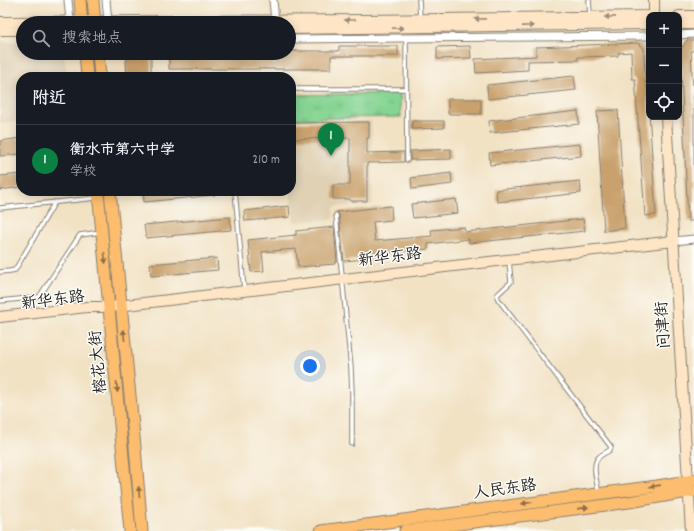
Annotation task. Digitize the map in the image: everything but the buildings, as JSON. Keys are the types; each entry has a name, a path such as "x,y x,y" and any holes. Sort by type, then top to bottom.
{"main road":[{"path":"80,0 81,16"},
{"path":"93,0 94,16"},
{"path":"86,60 87,72"},
{"path":"99,60 100,72"},
{"name":"榕花大街","path":"99,196 130,531"},
{"name":"榕花大街","path":"110,196 142,531"},
{"name":"人民东路","path":"321,531 599,494 691,480"},
{"name":"人民东路","path":"405,531 629,502 692,491"}],"street":[{"path":"68,0 69,16"},
{"path":"106,0 107,16"},
{"path":"273,0 275,16"},
{"path":"654,0 654,12"},
{"path":"296,21 646,16"},
{"path":"682,16 694,16"},
{"path":"0,22 16,22"},
{"path":"296,29 646,24"},
{"path":"682,24 694,24"},
{"path":"0,30 16,30"},
{"path":"682,35 694,34"},
{"path":"296,39 646,36"},
{"name":"问津街","path":"666,120 692,491 692,531"},
{"path":"674,241 694,239"},
{"name":"新华东路","path":"0,317 87,307 121,306 674,241"},
{"name":"新华东路","path":"0,322 87,313 110,307"}],"lane":[{"path":"419,0 420,20"},
{"path":"589,0 590,17"},
{"path":"406,38 407,160"},
{"path":"296,89 406,89"},
{"path":"0,208 55,202 88,196"},
{"path":"236,196 245,291"},
{"path":"0,272 14,270 55,202"},
{"path":"336,215 352,393 352,444"},
{"path":"0,302 39,297 80,235 102,232"},
{"path":"509,260 511,282 497,295 498,299 609,443 611,448 595,462 599,494"}],"shaded area":[{"path":"0,42 16,42 16,60 65,60 66,72 16,72 16,121 0,123"},
{"path":"372,121 372,204 334,207 333,219 294,222 291,196 296,196 296,122"}],"green space":[{"path":"400,93 401,117 296,119 296,95"}],"place":[{"name":"衡水市第六中学","path":"331,156"}]}
